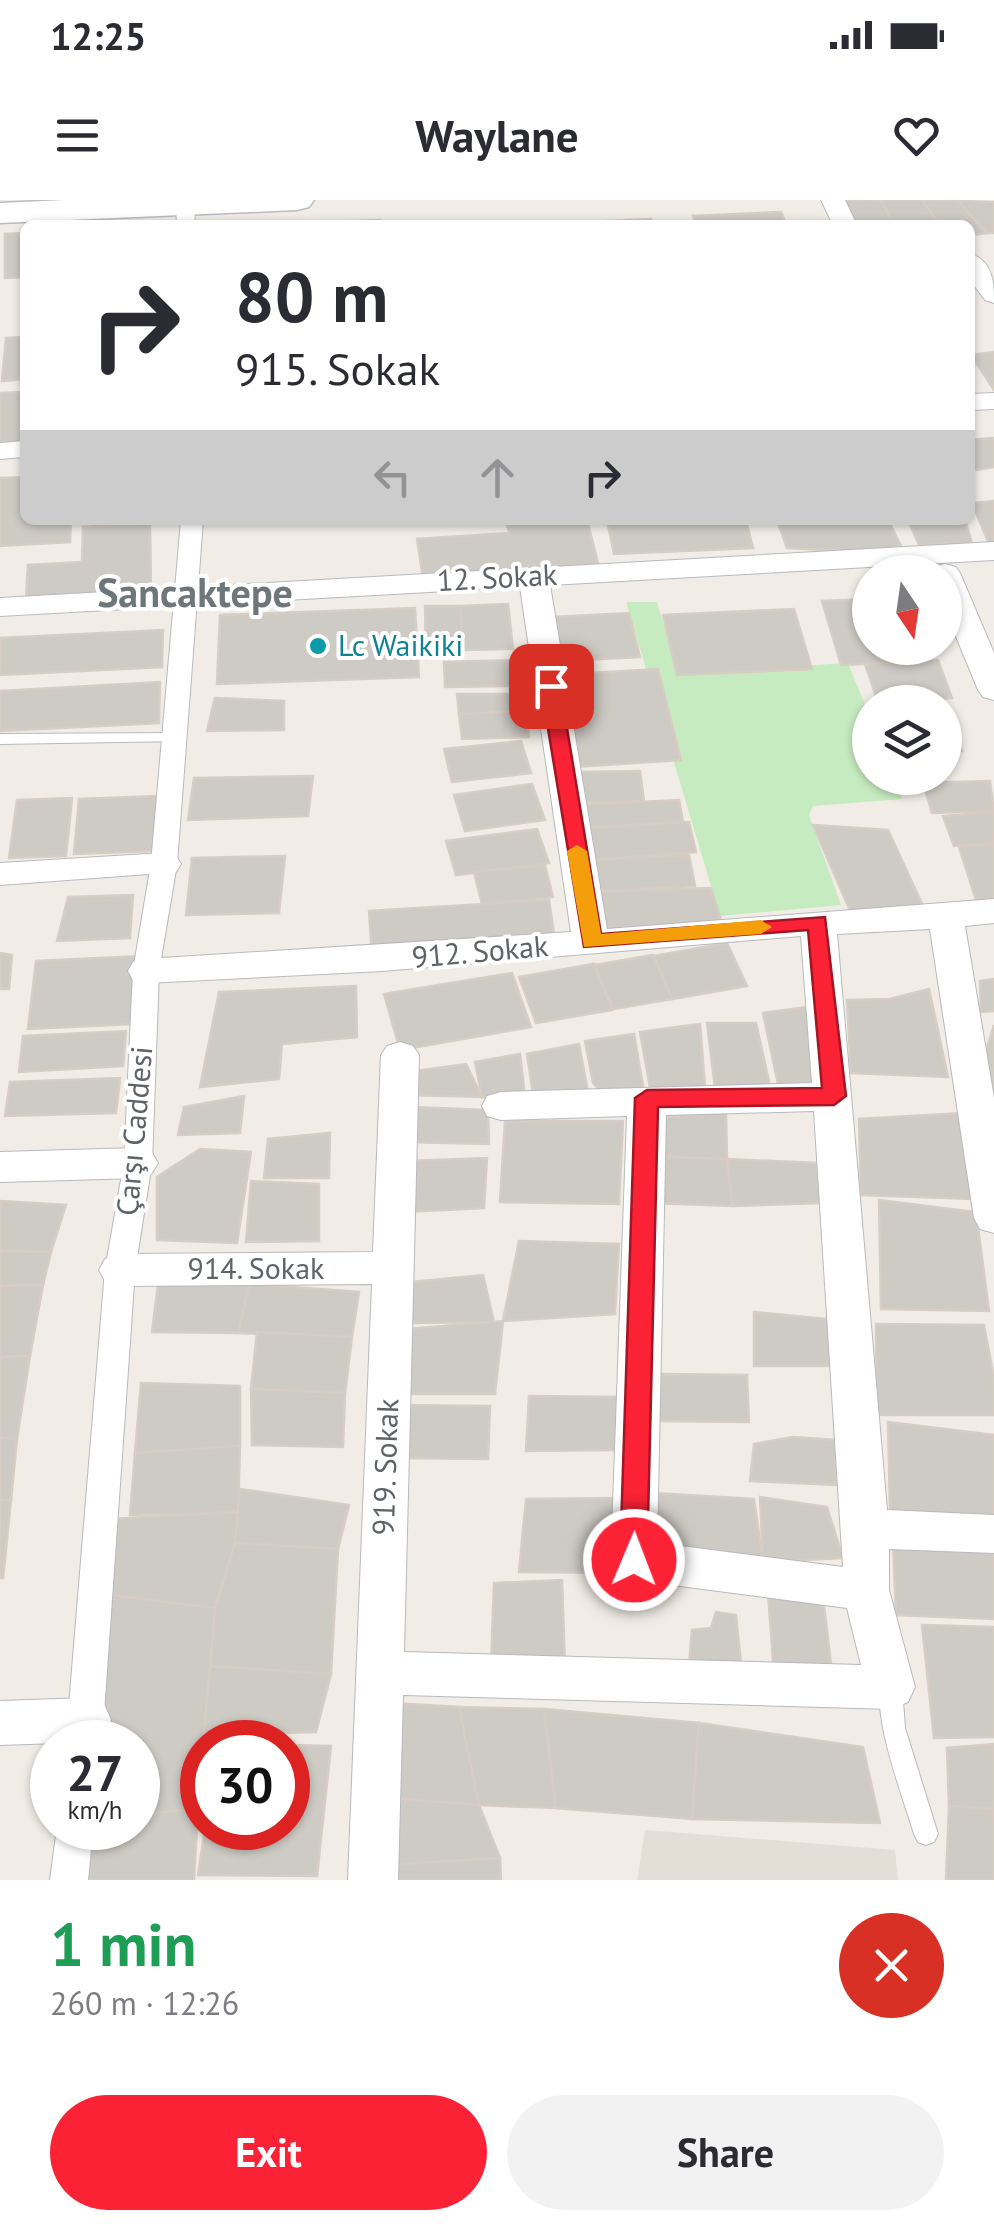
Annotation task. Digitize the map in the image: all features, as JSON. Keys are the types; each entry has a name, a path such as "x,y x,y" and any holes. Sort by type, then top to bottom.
{"main road":[{"path":"0,213 186,215 297,200"}],"street":[{"path":"975,269 994,295"},
{"name":"Çarşı Caddesi","path":"87,1720 120,1270 138,1163 146,972 164,864 177,738 192,525"},
{"name":"12. Sokak","path":"962,560 994,550"},
{"name":"12. Sokak","path":"0,607 534,576 852,568"},
{"path":"534,576 591,942"},
{"path":"962,614 994,690"},
{"path":"0,874 164,864"},
{"name":"912. Sokak","path":"146,972 336,964 818,922 946,918 994,912"},
{"path":"946,918 994,1218"},
{"path":"380,1673 891,1687 866,1590 866,1529 818,922"},
{"name":"919. Sokak","path":"373,1880 400,1054"},
{"path":"502,1106 647,1098 834,1096"},
{"path":"647,1098 634,1560 866,1590"},
{"path":"0,1167 138,1163"},
{"name":"914. Sokak","path":"120,1270 393,1268"},
{"path":"866,1529 994,1534"},
{"path":"0,1723 30,1726"},
{"path":"69,1880 72,1850"}],"lane":[{"path":"0,738 177,738"},
{"path":"891,1687 894,1728 926,1834"}],"shaded area":[{"path":"645,1830 895,1850 898,1880 637,1880"}],"green space":[{"path":"626,602 657,602 678,673 848,663 857,685 852,685 852,795 900,795 902,799 813,806 809,815 841,905 720,916"}],"building":[{"path":"881,200 891,220 845,220 835,201"},
{"path":"881,200 922,200 936,220 891,220"},
{"path":"922,200 958,201 987,233 975,234 975,220 936,220"},
{"path":"958,201 994,202 994,233 987,233"},
{"path":"781,212 785,220 694,220 693,216"},
{"path":"20,233 20,277 5,278 5,234"},
{"path":"20,337 20,379 2,381 6,338"},
{"path":"994,352 994,390 975,361 975,354"},
{"path":"20,392 20,445 0,446 0,393"},
{"path":"994,438 994,467 975,470 975,440"},
{"path":"20,477 20,525 71,525 70,542 0,546 0,478"},
{"path":"994,501 994,551 975,510 975,503"},
{"path":"150,525 151,590 26,598 28,565 82,562 83,527"},
{"path":"507,525 588,525 599,567 423,578 417,539 509,533"},
{"path":"608,525 747,525 753,548 614,554"},
{"path":"779,525 890,525 905,554 787,548"},
{"path":"910,525 967,525 972,543 919,545"},
{"path":"852,600 852,664 841,665 822,601"},
{"path":"508,604 513,649 462,650 460,606"},
{"path":"425,606 460,606 462,650 426,651"},
{"name":"Lc Waikiki","path":"415,608 419,677 217,684 220,615"},
{"path":"794,609 812,669 677,675 663,615"},
{"path":"629,613 640,657 562,661 553,617"},
{"path":"163,630 162,667 0,675 1,638"},
{"path":"518,660 519,686 445,687 444,662"},
{"path":"865,665 940,665 947,685 872,685"},
{"path":"658,669 681,760 575,767 556,675"},
{"path":"160,682 159,723 0,731 0,691"},
{"path":"457,694 524,694 526,711 459,714"},
{"path":"215,698 284,701 284,730 207,731"},
{"path":"526,711 529,737 462,739 459,714"},
{"path":"521,741 531,773 452,782 444,749"},
{"path":"640,771 644,801 583,802 580,772"},
{"path":"313,776 308,816 188,820 194,778"},
{"path":"990,781 994,811 932,813 927,795 962,795 962,782"},
{"path":"532,784 545,820 465,831 454,795"},
{"path":"158,796 154,851 74,854 79,799"},
{"path":"72,798 66,856 9,858 17,800"},
{"path":"679,800 683,822 583,827 580,805"},
{"path":"994,812 994,843 954,846 943,816"},
{"path":"689,822 696,852 587,860 581,829"},
{"path":"813,825 888,830 922,904 851,913"},
{"path":"537,829 549,863 456,875 446,841"},
{"path":"994,844 994,902 977,903 959,847"},
{"path":"689,855 695,886 592,891 587,860"},
{"path":"285,856 279,913 186,915 192,858"},
{"path":"545,865 553,897 482,904 474,872"},
{"path":"711,888 722,923 596,928 591,892"},
{"path":"133,895 130,938 57,941 68,897"},
{"path":"549,900 555,941 372,953 369,911"},
{"path":"727,943 747,986 672,999 654,956"},
{"path":"0,953 12,955 9,989 0,989"},
{"path":"653,955 672,999 613,1009 595,965"},
{"path":"141,956 134,1024 28,1029 36,961"},
{"path":"594,964 612,1010 536,1023 519,977"},
{"path":"512,973 531,1027 400,1050 384,994"},
{"path":"994,979 994,1011 981,1012 980,981"},
{"path":"356,986 357,1037 282,1044 279,1079 200,1087 219,992"},
{"path":"929,989 948,1077 851,1073 847,1000 890,999"},
{"path":"816,1006 824,1084 778,1084 763,1013"},
{"path":"707,1023 756,1023 770,1086 715,1088"},
{"path":"700,1024 705,1087 651,1093 640,1032"},
{"path":"994,1025 994,1098 984,1057"},
{"path":"126,1031 123,1066 19,1072 23,1036"},
{"path":"634,1034 644,1092 601,1092 593,1083 585,1041"},
{"path":"579,1044 588,1092 533,1094 527,1054"},
{"path":"520,1054 525,1097 482,1097 475,1062"},
{"path":"466,1064 482,1097 408,1095 408,1072"},
{"path":"120,1078 116,1113 5,1116 10,1082"},
{"path":"244,1096 240,1133 178,1135 184,1107"},
{"path":"410,1107 488,1110 489,1144 407,1142"},
{"path":"726,1112 727,1159 659,1157 663,1118"},
{"path":"962,1113 973,1199 861,1195 859,1119"},
{"path":"505,1121 623,1121 619,1204 500,1202"},
{"path":"330,1133 329,1178 264,1178 268,1139"},
{"path":"200,1149 251,1152 237,1243 157,1240 157,1177"},
{"path":"659,1157 727,1159 733,1206 652,1203"},
{"path":"487,1158 484,1208 405,1212 406,1161"},
{"path":"727,1159 817,1163 820,1203 733,1206"},
{"path":"251,1181 319,1184 319,1241 246,1242"},
{"path":"879,1200 976,1212 989,1311 881,1309"},
{"path":"0,1201 66,1205 51,1252 0,1251"},
{"path":"519,1241 619,1244 615,1314 503,1321"},
{"path":"0,1251 51,1252 43,1285 0,1286"},
{"path":"483,1275 494,1322 406,1323 412,1282"},
{"path":"249,1284 359,1292 352,1337 238,1333"},
{"path":"249,1284 238,1333 152,1332 158,1285"},
{"path":"43,1285 30,1356 0,1357 0,1286"},
{"path":"754,1312 836,1320 838,1366 754,1366"},
{"path":"503,1321 495,1394 406,1394 408,1329"},
{"path":"876,1324 984,1325 994,1378 994,1415 877,1415"},
{"path":"257,1332 352,1337 345,1393 251,1389"},
{"path":"30,1356 17,1439 0,1438 0,1357"},
{"path":"662,1374 747,1375 749,1422 653,1421"},
{"path":"141,1383 240,1386 240,1446 135,1453"},
{"path":"251,1389 345,1393 343,1447 252,1445"},
{"path":"529,1396 620,1397 615,1450 526,1451"},
{"path":"397,1405 490,1406 488,1459 395,1458"},
{"path":"888,1422 994,1435 994,1519 890,1510"},
{"path":"793,1437 835,1440 836,1485 750,1481 754,1444"},
{"path":"0,1438 17,1439 11,1500 0,1500"},
{"path":"240,1446 238,1512 130,1515 135,1453"},
{"path":"240,1489 349,1505 338,1549 235,1543"},
{"path":"653,1493 754,1499 763,1562 658,1553"},
{"path":"760,1497 827,1507 843,1558 763,1562"},
{"path":"623,1498 618,1573 519,1572 526,1499"},
{"path":"0,1500 11,1500 3,1578 0,1578"},
{"path":"238,1512 235,1543 215,1608 111,1595 111,1519"},
{"path":"235,1543 338,1549 331,1674 210,1666 215,1608"},
{"path":"893,1543 994,1551 994,1619 896,1615"},
{"path":"562,1580 565,1666 491,1668 494,1583"},
{"path":"768,1593 823,1597 832,1673 774,1673"},
{"path":"111,1595 215,1608 206,1720 180,1720 180,1810 160,1812 160,1720 97,1720"},
{"path":"716,1612 736,1615 741,1664 689,1666 692,1630 711,1628"},
{"path":"922,1625 994,1627 994,1737 934,1738"},
{"path":"210,1666 331,1674 316,1732 310,1732 310,1720 205,1720"},
{"path":"392,1703 459,1707 479,1805 389,1798"},
{"path":"459,1707 544,1709 556,1808 479,1805"},
{"path":"544,1709 699,1723 692,1819 556,1808"},
{"path":"699,1723 863,1747 880,1823 692,1819"},
{"path":"994,1744 994,1809 949,1806 947,1748"},
{"path":"310,1746 331,1746 317,1876 198,1875 202,1850 310,1850"},
{"path":"389,1798 479,1805 500,1858 373,1866"},
{"path":"949,1806 994,1809 994,1880 946,1880"},
{"path":"180,1810 180,1850 196,1850 194,1880 76,1880 81,1850 160,1850 160,1812"},
{"path":"500,1858 501,1880 376,1880 373,1866"}],"slow traffic":[{"path":"577,851 591,942 761,927"}],"place":[{"name":"Lc Waikiki","path":"318,646"}],"district":[{"name":"Sancaktepe","path":"195,593"}],"route":[{"path":"551,686 591,942 818,922 834,1096 647,1098 634,1560"}]}
